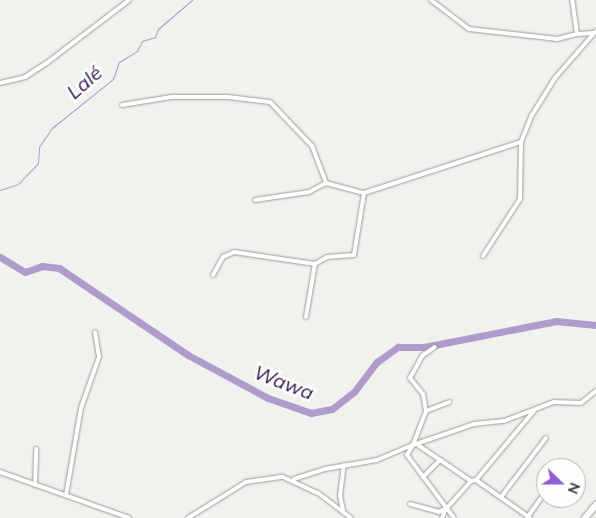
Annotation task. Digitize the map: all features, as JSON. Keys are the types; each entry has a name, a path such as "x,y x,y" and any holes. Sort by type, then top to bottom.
{"highway":[{"path":"585,518 596,505"}],"street":[{"path":"0,82 25,77 48,62 129,0"},
{"path":"431,0 469,29 535,39 557,39 594,32"},
{"path":"572,0 577,34"},
{"path":"483,256 520,199 522,142 532,115 555,78 594,32"},
{"path":"122,105 171,97 228,97 270,102 312,146 326,182"},
{"path":"255,200 309,192 326,182 364,193 522,142"},
{"path":"214,275 224,257 234,252 315,264 327,257 354,255 357,252 364,193"},
{"path":"306,317 315,264"},
{"path":"66,496 81,408 99,357 95,332"},
{"path":"436,347 423,355 410,378 423,394 426,411 415,445 407,455 454,518"},
{"path":"294,480 344,465 377,460 474,424 504,421 554,402 581,403 596,391"},
{"path":"426,411 449,402"},
{"path":"442,518 447,508 471,481 476,480 535,410"},
{"path":"501,497 546,438"},
{"path":"415,445 471,481"},
{"path":"35,485 36,449"},
{"path":"424,477 440,460"},
{"path":"343,511 340,496 344,465"},
{"path":"0,472 129,518"},
{"path":"188,518 246,482 274,477 294,480 351,518"},
{"path":"476,480 528,518 536,506"},
{"path":"410,504 428,510 447,508"}],"waterway":[{"name":"Lalé","path":"0,190 18,184 38,163 39,147 52,128 113,79 119,62 137,51 142,41 155,37 158,29 192,0"},
{"name":"Wawa","path":"0,257 25,272 42,266 59,268 188,355 268,398 311,413 332,409 354,392 377,362 398,347 424,347 556,321 596,325"}]}
